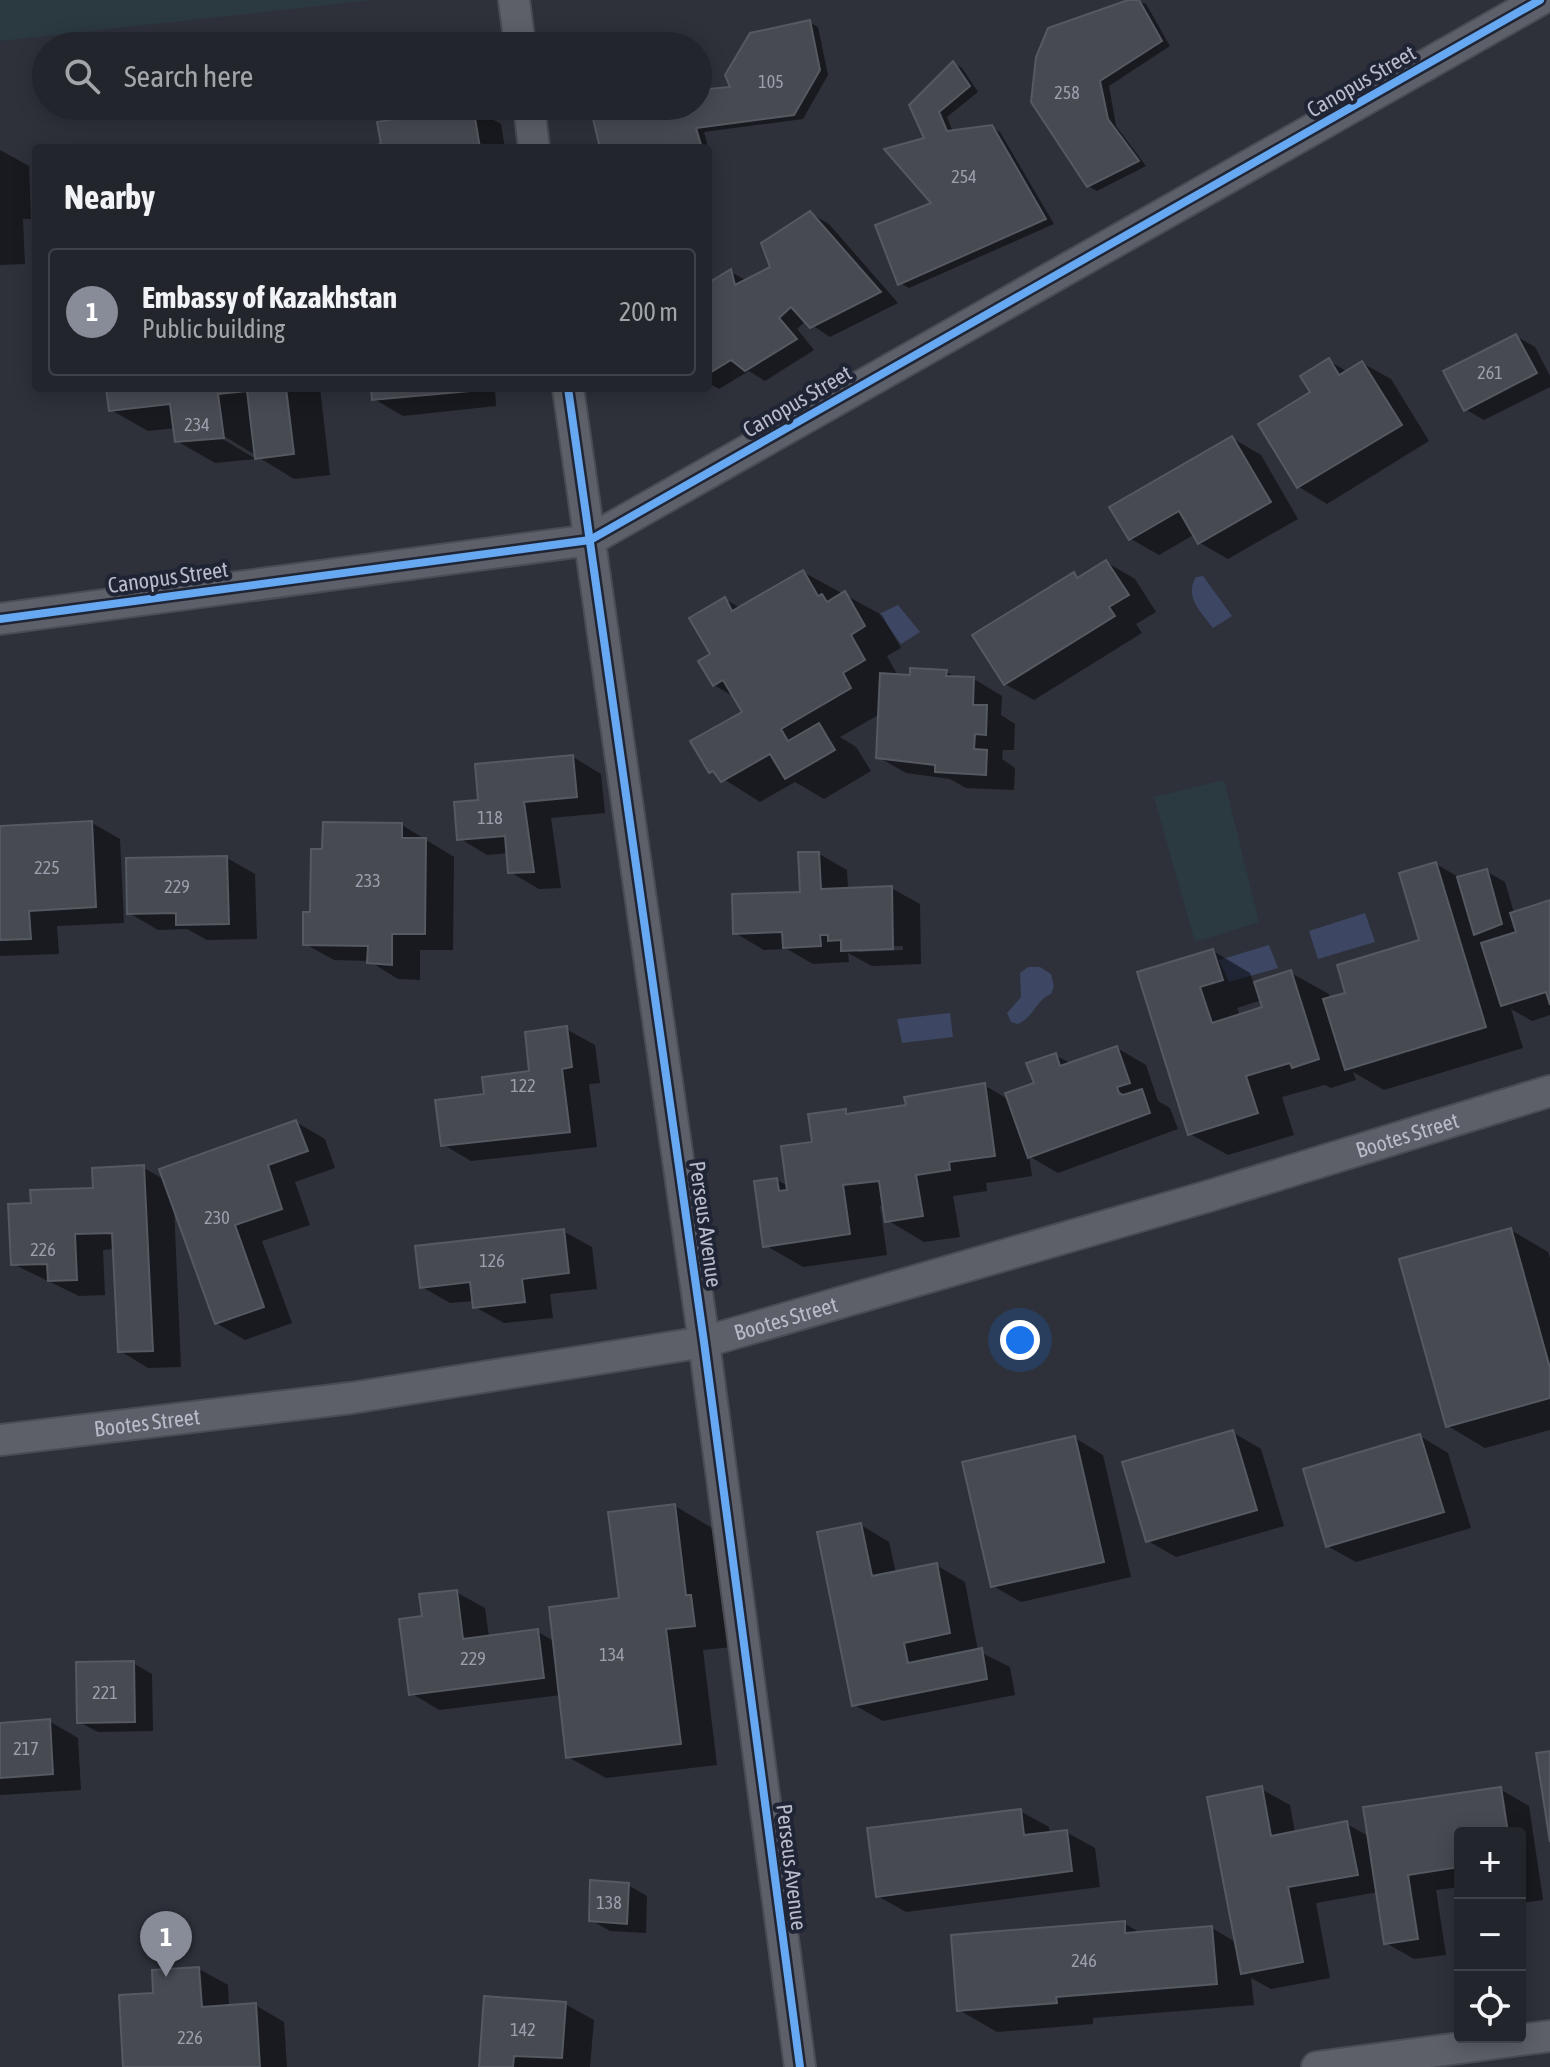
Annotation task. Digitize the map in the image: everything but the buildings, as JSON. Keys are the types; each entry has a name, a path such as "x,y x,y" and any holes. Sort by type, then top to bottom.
{"street":[{"path":"514,0 518,32"},
{"name":"Canopus Street","path":"0,619 590,540 1540,0"},
{"path":"531,120 534,144"},
{"name":"Perseus Avenue","path":"569,392 704,1342 800,2067"},
{"name":"Bootes Street","path":"0,1440 351,1398 704,1342 1209,1196 1550,1091"},
{"path":"1317,2067 1550,2036"}],"shaded area":[{"path":"0,0 371,0 81,32 32,32 32,37 0,41"},
{"path":"1224,780 1259,922 1195,942 1154,797"}],"water":[{"path":"1203,576 1232,616 1213,628 1193,598 1196,577"},
{"path":"898,605 920,632 901,644 879,614"},
{"path":"1365,913 1375,942 1318,959 1309,931"},
{"path":"1269,945 1278,968 1229,982 1219,960"},
{"path":"1028,967 1040,967 1051,974 1054,986 1051,994 1018,1024 1011,1022 1007,1013 1021,997 1020,973"},
{"path":"950,1013 953,1037 902,1043 897,1019"}],"cycle path":[{"path":"0,619 590,540 1540,0"},
{"path":"569,392 704,1342 800,2067"}],"place":[{"name":"Embassy of Kazakhstan","path":"166,1977"}]}
